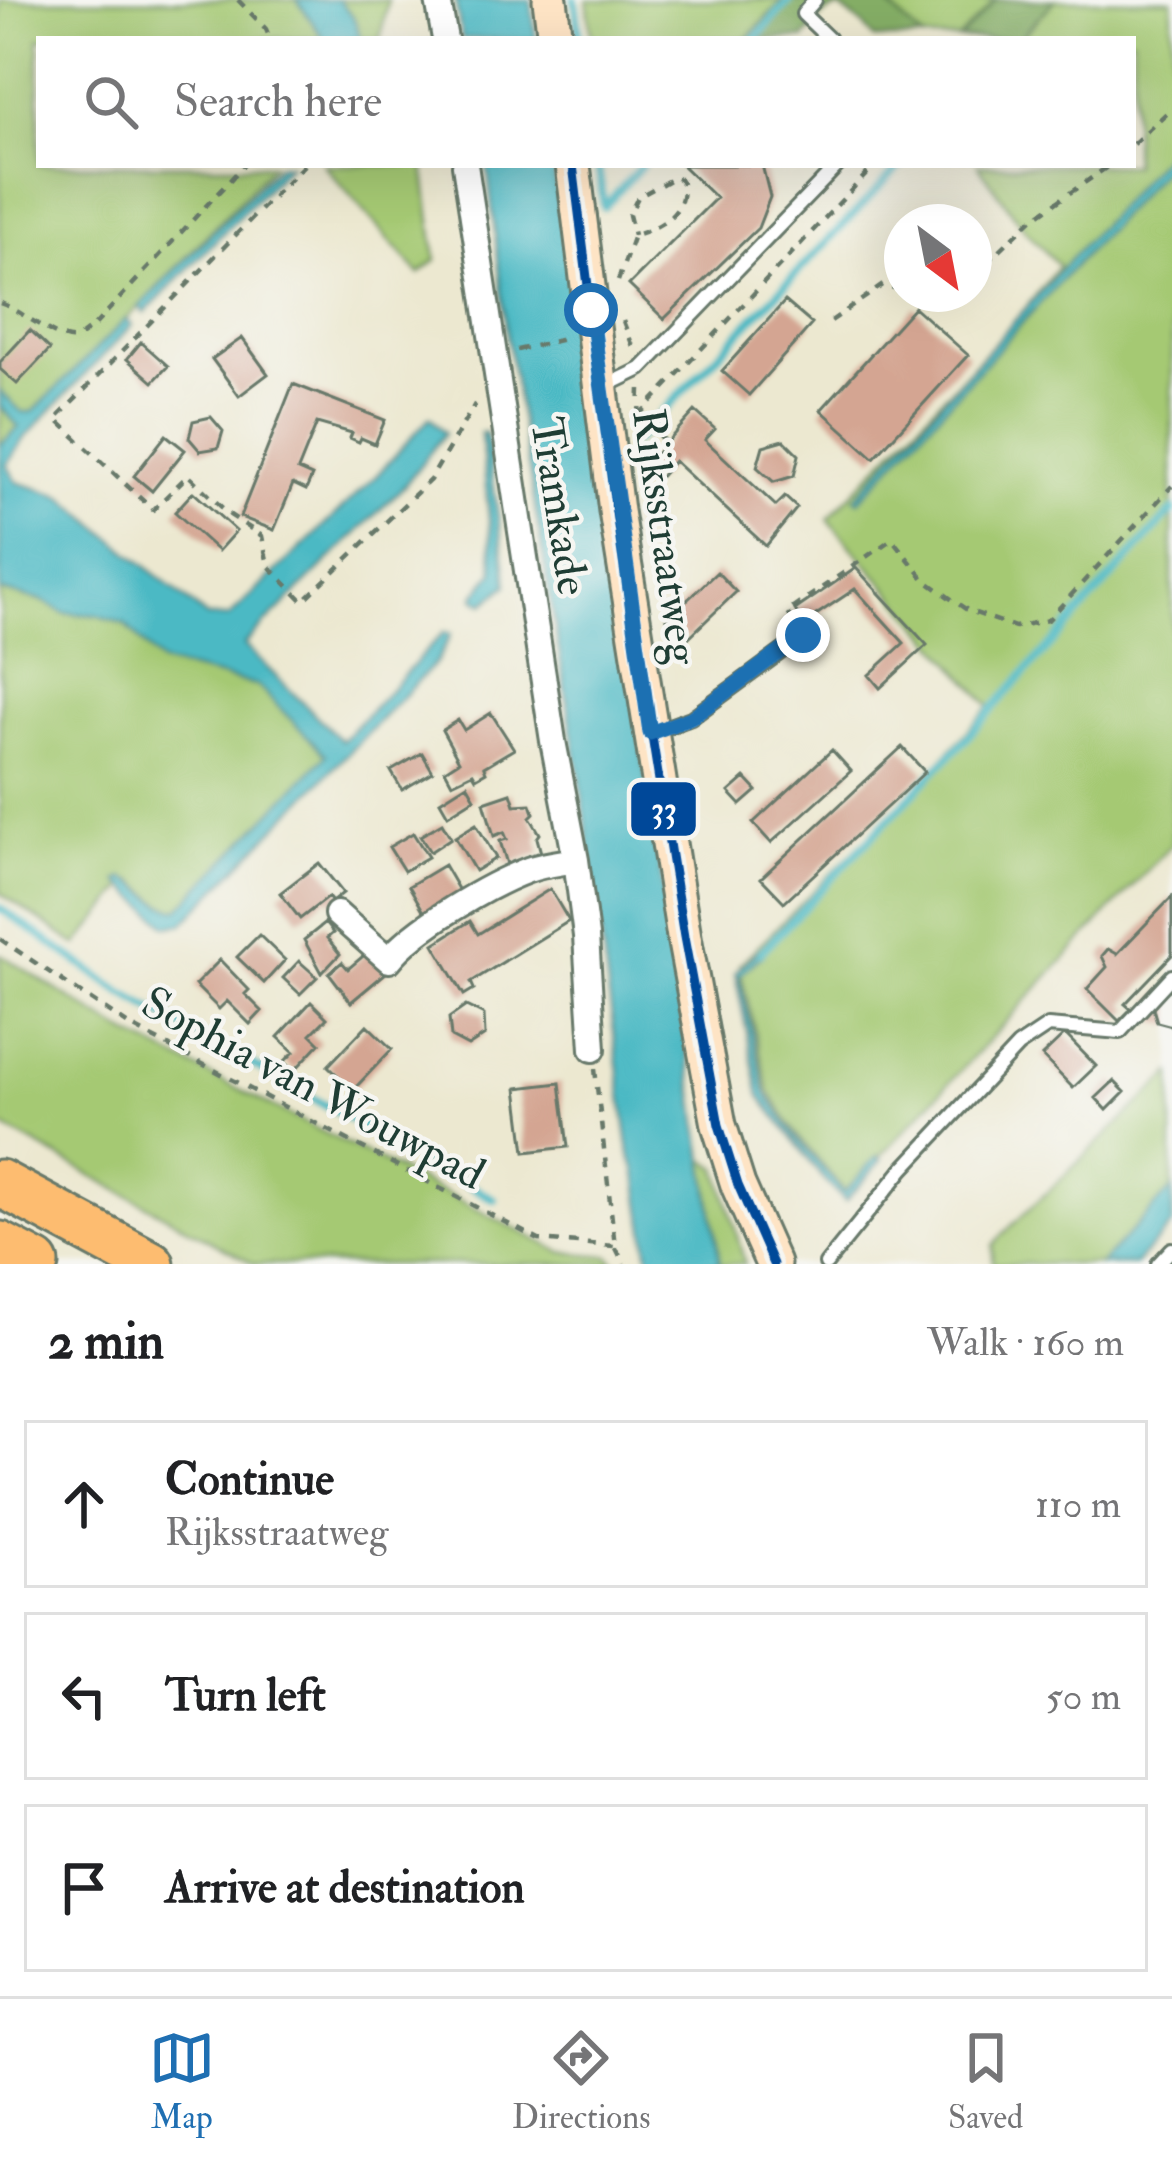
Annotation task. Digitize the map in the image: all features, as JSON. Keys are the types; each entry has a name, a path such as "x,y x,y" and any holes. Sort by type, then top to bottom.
{"highway":[{"path":"0,1183 151,1264"},
{"path":"0,1245 36,1264"}],"main road":[{"path":"550,0 555,36"},
{"name":"Rijksstraatweg","path":"573,168 650,733 719,1125 738,1185 773,1264"}],"street":[{"path":"438,0 445,36"},
{"name":"Tramkade","path":"465,168 576,860 593,1048"},
{"path":"337,914 389,960 484,893 529,870 576,860"}],"lane":[{"path":"815,0 802,14 826,36"},
{"path":"601,389 641,369 835,168"},
{"path":"650,733 691,718 803,635"},
{"path":"826,1264 903,1169 1018,1046 1048,1026 1120,1032 1172,976"},
{"path":"1158,1264 1172,1249"}],"path":[{"path":"238,0 269,36"},
{"path":"1136,141 1172,108"},
{"path":"0,303 22,310 57,338 74,339 92,328 241,168"},
{"path":"301,168 56,419 153,510 188,475 230,515 262,536 268,565 303,601 430,480 449,443"},
{"path":"639,415 872,168"},
{"path":"992,258 1031,220 1106,168"},
{"path":"616,294 634,235 628,215 638,197 675,177 681,180 684,189 668,220 634,235"},
{"path":"831,321 884,285"},
{"path":"620,308 641,369 639,415 663,440"},
{"path":"509,351 580,336"},
{"path":"803,635 787,612 892,539 926,581 967,610 1015,627 1048,620 1172,486"},
{"name":"Sophia van Wouwpad","path":"0,939 130,1026 539,1240 615,1246"},
{"path":"593,1048 615,1246 624,1264"}],"green space":[{"path":"0,0 388,0 381,36 36,36 36,168 270,168 0,445"},
{"path":"587,0 783,0 750,36 592,36"},
{"path":"783,0 883,0 920,36 872,36 840,8 823,15 806,36 750,36"},
{"path":"883,0 996,0 962,36 921,36"},
{"path":"996,0 1055,0 1022,36 962,36"},
{"path":"1055,0 1172,0 1172,844 846,1193 796,1134 769,1091 739,965 906,800 990,706 828,519 1017,319 1059,266 1026,231 980,168 1136,168 1136,36 1022,36"},
{"path":"327,168 424,168 436,260 419,274"},
{"path":"0,591 43,601 64,613 97,615 125,624 161,663 257,685 327,755 179,909 167,908 134,881 120,882 125,887 77,945 0,893"},
{"path":"0,954 122,1031 562,1252 609,1256 616,1264 254,1264 0,1125"},
{"path":"1172,1073 1172,1222 1133,1264 993,1264 993,1246 1002,1235"},
{"path":"703,1158 718,1168 745,1264 720,1264"}],"water":[{"path":"297,0 338,0 353,16 360,36 322,36"},
{"path":"455,0 531,0 536,36 461,36"},
{"path":"1172,146 1172,159 859,501 855,498"},
{"path":"276,168 286,168 145,313 139,307"},
{"path":"487,168 553,168 720,1264 650,1264 630,1155 580,779 507,337"},
{"path":"126,319 132,325 25,438 7,465 17,482 62,496 207,617 229,617 377,475 430,417 445,433 404,486 244,645 342,741 444,632 451,634 437,661 183,924 167,926 119,882 123,878 131,881 164,905 179,909 326,755 257,685 161,663 125,624 97,615 64,613 43,601 0,591 0,445 19,427 0,406 0,391 22,412 33,412"},
{"path":"481,433 486,433 508,585 484,604 476,594 494,572"},
{"path":"758,950 763,954 739,976 766,1093 844,1193 877,1156 882,1160 845,1201 760,1096 735,973"},
{"path":"1172,1189 1172,1225 1135,1264 1100,1264"}],"building":[{"path":"685,168 763,168 770,197 758,228 664,319 629,285 716,198"},
{"path":"785,301 812,324 749,395 722,371"},
{"path":"909,312 920,312 968,355 874,458 821,410"},
{"path":"30,330 50,349 17,384 0,369 0,362"},
{"path":"242,338 268,374 239,396 212,359"},
{"path":"141,342 168,366 153,382 127,359"},
{"path":"293,384 385,420 375,444 317,423 298,470 312,476 306,490 293,484 274,530 240,517"},
{"path":"695,411 715,429 705,440 776,506 785,497 797,508 766,546 674,461 657,480 644,467"},
{"path":"211,417 223,431 218,448 200,451 189,438 193,421"},
{"path":"166,435 185,450 152,491 134,476"},
{"path":"784,440 799,455 794,476 774,482 757,467 763,446"},
{"path":"193,492 236,531 218,551 175,512"},
{"path":"856,568 927,645 880,688 869,675 904,643 855,589 804,623 795,610"},
{"path":"717,572 736,592 687,639 667,619"},
{"path":"491,713 514,749 484,767 486,772 476,778 473,773 452,783 445,770 459,761 442,730 458,720 464,730"},
{"path":"902,747 925,772 784,902 761,878"},
{"path":"832,750 851,771 771,843 753,823"},
{"path":"422,753 433,772 402,790 391,771"},
{"path":"745,778 757,791 741,805 729,792"},
{"path":"467,784 475,798 448,815 440,801"},
{"path":"511,793 515,805 531,804 541,853 507,864 500,841 507,839 504,832 494,836 484,802"},
{"path":"442,823 451,838 430,852 420,836"},
{"path":"476,824 496,858 475,871 455,837"},
{"path":"413,833 428,857 404,871 389,847"},
{"path":"319,863 343,893 332,902 328,897 300,919 280,893"},
{"path":"444,865 462,896 427,917 409,886"},
{"path":"550,889 569,921 471,982 474,989 464,995 434,944 470,921 478,934"},
{"path":"1172,897 1172,955 1125,1004 1131,1009 1119,1021 1087,989 1107,967 1102,956 1108,949 1117,954"},
{"path":"325,923 333,933 327,938 340,954 322,973 304,940"},
{"path":"259,935 285,960 264,983 237,957"},
{"path":"369,951 387,972 351,1002 329,973 342,962 348,969"},
{"path":"220,960 262,1011 250,1024 227,1001 219,1009 195,985"},
{"path":"299,961 317,977 300,994 283,978"},
{"path":"1166,987 1172,989 1172,1026 1157,1022 1151,1002"},
{"path":"311,1002 327,1018 311,1034 320,1043 294,1071 284,1062 294,1052 278,1037"},
{"path":"466,1006 484,1015 485,1035 468,1046 451,1037 449,1018"},
{"path":"367,1025 392,1049 353,1090 328,1066"},
{"path":"1065,1034 1096,1066 1073,1088 1042,1056"},
{"path":"1114,1081 1125,1092 1107,1110 1096,1098"},
{"path":"560,1083 568,1147 525,1152 517,1088"}],"waterway":[{"path":"575,0 580,36"},
{"path":"758,36 790,0"},
{"path":"598,168 604,207 639,168"},
{"path":"635,441 898,168"},
{"path":"760,953 958,747 1172,511"},
{"path":"0,908 121,992 494,1199"}],"transit line":[{"name":"33","path":"573,168 616,511 684,937 719,1125 738,1185 773,1264"}],"route":[{"path":"591,310 650,733 691,718 803,635"}]}
